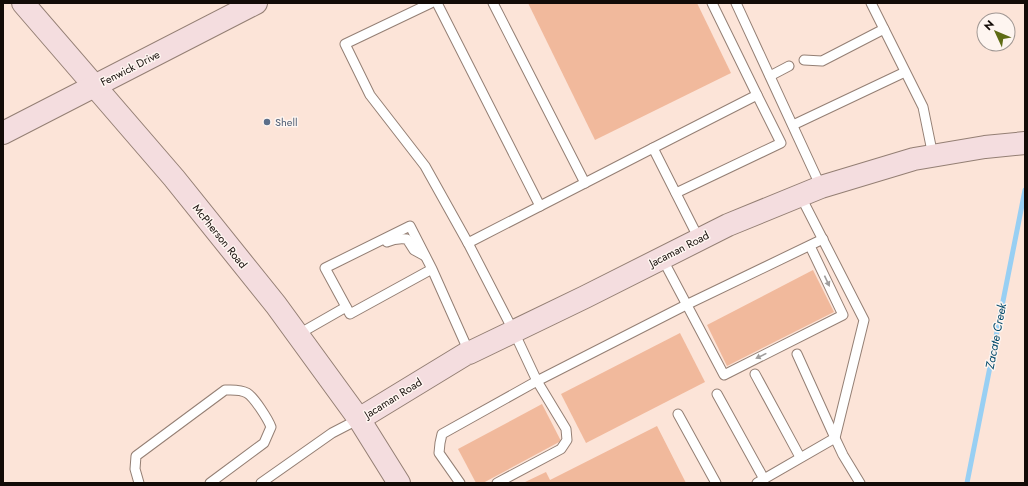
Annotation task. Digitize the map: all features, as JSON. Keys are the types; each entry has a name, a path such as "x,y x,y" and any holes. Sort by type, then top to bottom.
{"main road":[{"name":"McPherson Road","path":"23,3 183,190 276,305 359,419 399,483"},
{"name":"Fenwick Drive","path":"3,133 256,3"},
{"name":"Jacaman Road","path":"359,419 468,352 470,353 514,332 699,240 728,224 821,187 914,159 985,147 1025,143"}],"lane":[{"path":"430,3 345,44 370,95 425,166 468,243 514,332 537,381 566,429 566,440 561,449 497,483"},
{"path":"437,3 540,206"},
{"path":"493,3 585,183"},
{"path":"676,194 781,143 712,3"},
{"path":"736,3 821,187"},
{"path":"871,3 923,107 933,156"},
{"path":"804,60 822,61 884,29"},
{"path":"770,76 789,66"},
{"path":"793,125 905,72"},
{"path":"468,243 757,95"},
{"path":"653,148 699,240"},
{"path":"717,394 760,481 835,438 864,320 800,195"},
{"path":"432,269 350,314 325,268 410,226 432,269 468,352"},
{"path":"330,266 340,267 392,239 400,238 407,240 414,250 425,256"},
{"path":"460,483 439,453 442,434 537,381 686,305 823,239"},
{"path":"662,258 724,375 843,316 810,246"},
{"path":"297,335 346,307"},
{"path":"797,354 843,455 860,483"},
{"path":"755,374 800,458"},
{"path":"139,483 135,469 136,456 225,390 239,390 248,393 268,419 271,427 264,443 210,483"},
{"path":"678,414 716,483"},
{"path":"261,483 332,433 359,419"}],"building":[{"path":"528,3 697,3 731,73 595,140"},
{"path":"813,270 834,312 727,366 707,325"},
{"path":"680,333 705,382 586,443 561,394"},
{"path":"542,404 561,441 483,483 476,483 458,449"},
{"path":"657,426 686,483 523,483 546,472 550,480"}],"waterway":[{"name":"Zacate Creek","path":"967,483 1025,190"}],"place":[{"name":"Shell","path":"267,122"}]}
